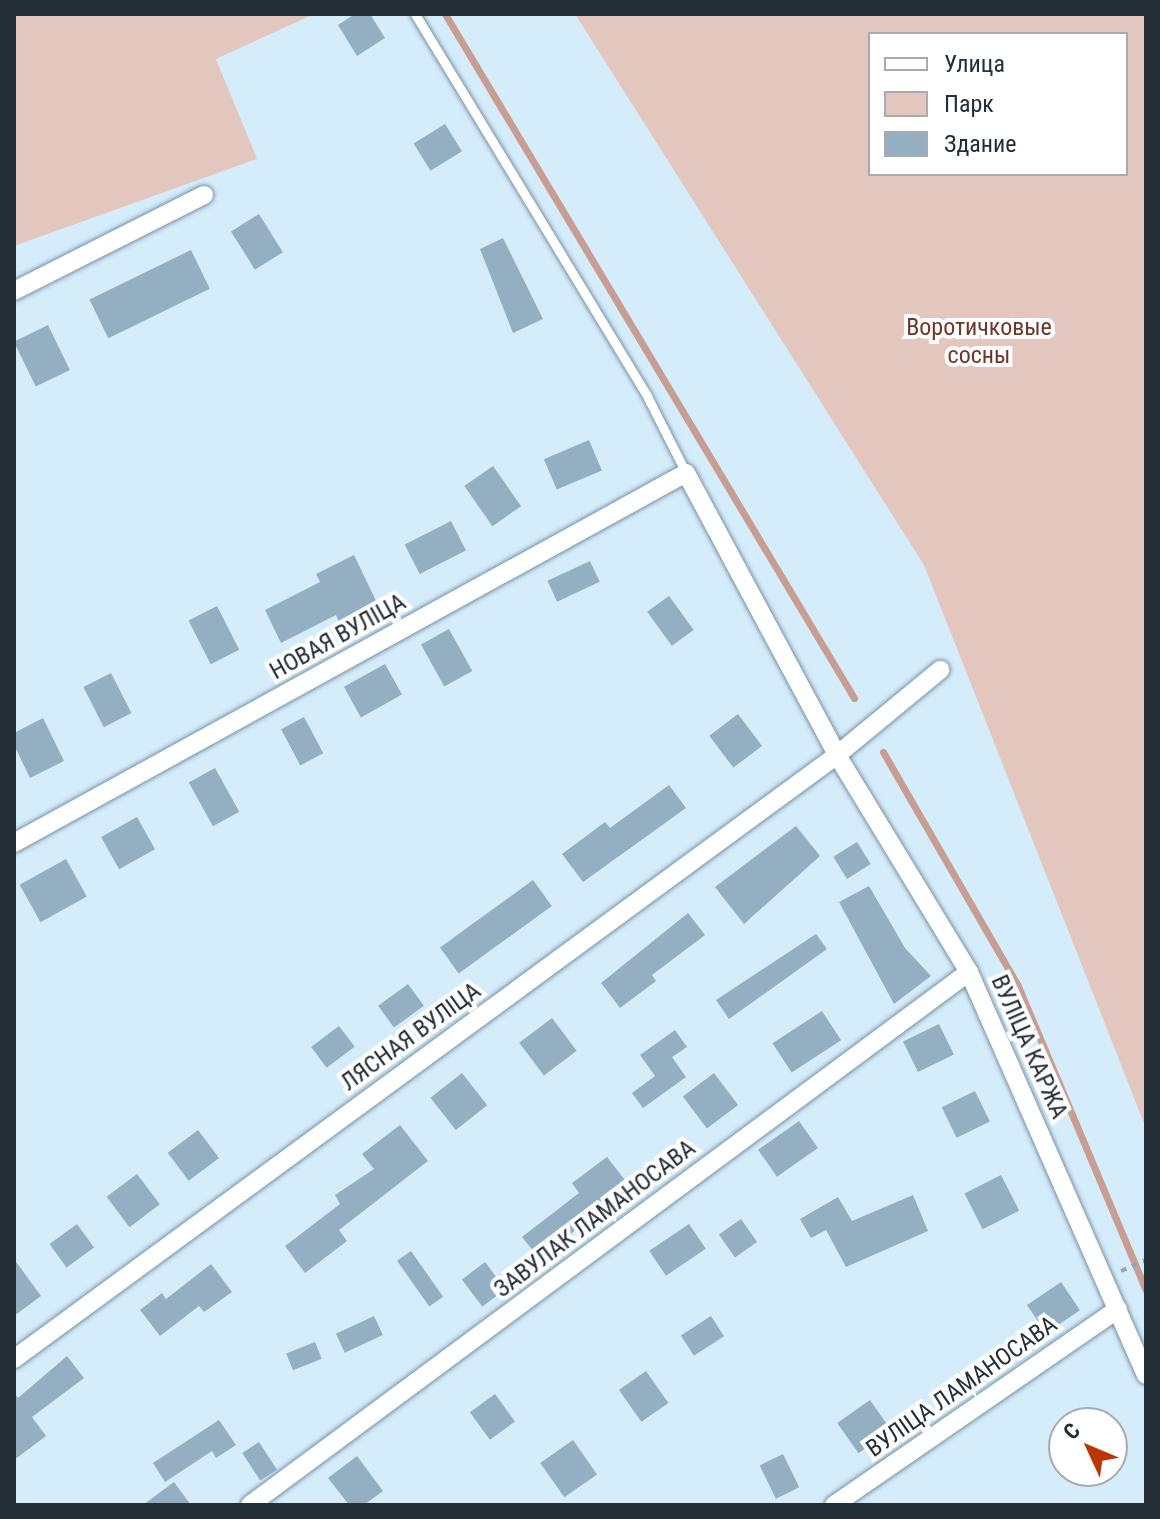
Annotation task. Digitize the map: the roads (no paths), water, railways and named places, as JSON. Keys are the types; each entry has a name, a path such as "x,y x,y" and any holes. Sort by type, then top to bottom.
{"street":[{"path":"14,291 204,195"},
{"path":"686,473 837,755"},
{"name":"НОВАЯ ВУЛІЦА","path":"14,843 686,473"},
{"name":"ЛЯСНАЯ ВУЛІЦА","path":"14,1359 837,755 940,670"},
{"name":"ВУЛІЦА КАРЖА","path":"837,755 969,972 1146,1375"},
{"name":"ЗАВУЛАК ЛАМАНОСАВА","path":"250,1505 969,972"},
{"name":"ВУЛІЦА ЛАМАНОСАВА","path":"834,1505 1118,1309"}],"lane":[{"path":"415,14 647,396 686,473"}],"waterway":[{"path":"445,14 854,698"},
{"path":"883,752 1018,986 1146,1290"}],"park label":[{"name":"Воротичковые сосны","path":"979,342"}]}
